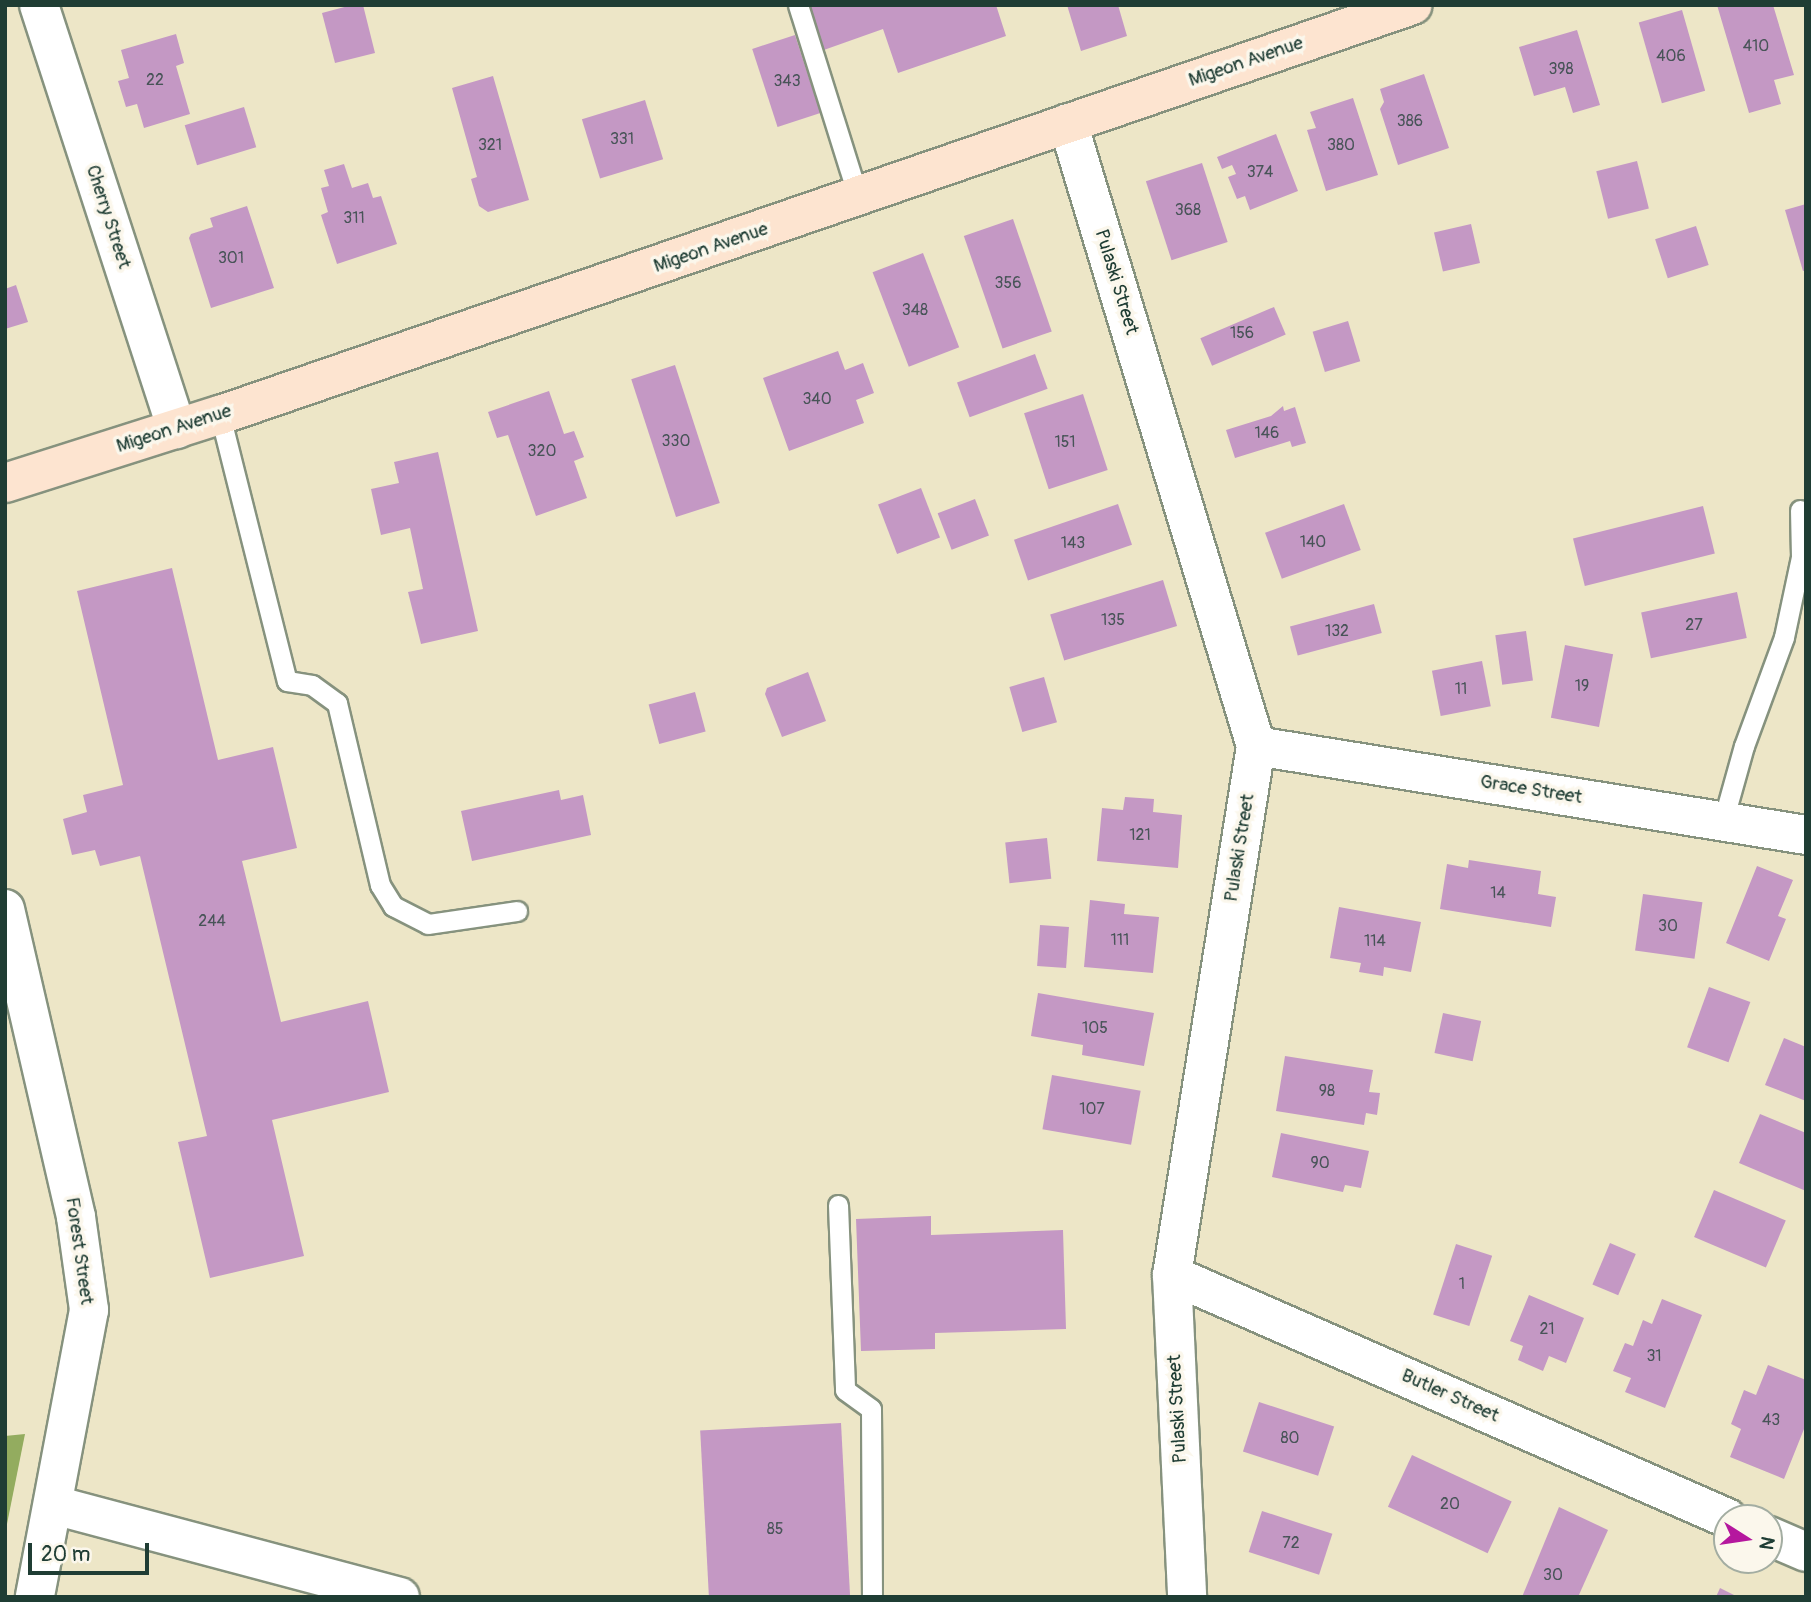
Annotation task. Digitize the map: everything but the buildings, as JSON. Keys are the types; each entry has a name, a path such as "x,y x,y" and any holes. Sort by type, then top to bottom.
{"main road":[{"name":"Migeon Avenue","path":"5,482 220,415 1413,5"}],"street":[{"name":"Cherry Street","path":"39,5 177,429"},
{"name":"Pulaski Street","path":"1068,123 1256,746 1172,1275 1187,1597"},
{"name":"Grace Street","path":"1256,746 1806,835"},
{"name":"Forest Street","path":"5,909 76,1217 89,1310 36,1597"},
{"name":"Butler Street","path":"1172,1275 1713,1512"},
{"path":"54,1505 400,1597"},
{"path":"1783,1542 1806,1552"}],"lane":[{"path":"797,5 858,196"},
{"path":"220,415 287,681 312,685 337,703 380,885 393,906 428,924 517,911"},
{"path":"1723,821 1744,746 1784,637 1801,557 1800,510"},
{"path":"838,1205 845,1390 871,1409 872,1597"}],"green space":[{"path":"25,1434 5,1534 5,1436"}]}
